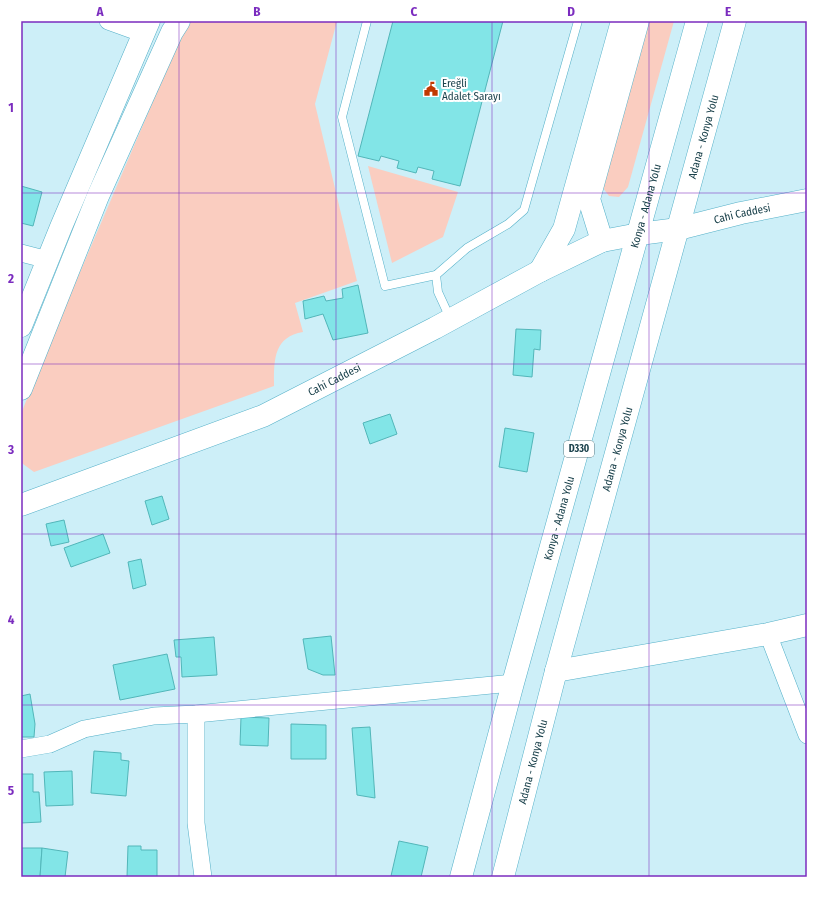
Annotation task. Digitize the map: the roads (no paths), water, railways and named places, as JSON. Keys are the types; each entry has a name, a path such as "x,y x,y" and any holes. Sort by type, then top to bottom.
{"main road":[{"path":"21,389 98,196 168,40 179,21"},
{"path":"540,271 564,229 622,21"},
{"path":"602,241 589,199 638,21"},
{"name":"Konya - Adana Yolu","path":"461,877 513,683 697,21"},
{"name":"Adana - Konya Yolu","path":"503,877 556,671 735,21"},
{"path":"21,326 147,27"},
{"name":"Cahi Caddesi","path":"26,497 263,416 451,319 540,271 602,241 678,229 741,213 807,200"},
{"path":"556,671 768,634 807,625"}],"street":[{"path":"108,21 147,27"},
{"path":"21,253 48,260"},
{"path":"768,634 807,735"},
{"path":"21,749 50,744 84,729 154,716 196,714 513,683"},
{"path":"196,714 196,823 203,877"}],"lane":[{"path":"367,21 342,117 385,286 436,274 467,248 508,224 524,210 578,21"},
{"path":"436,274 438,292 451,319"}],"place":[{"name":"Ereğli Adalet Sarayı","path":"431,89"}]}
